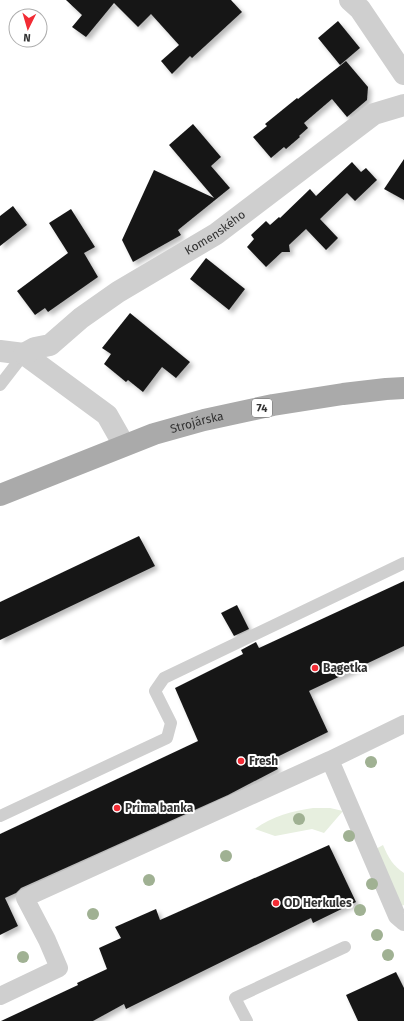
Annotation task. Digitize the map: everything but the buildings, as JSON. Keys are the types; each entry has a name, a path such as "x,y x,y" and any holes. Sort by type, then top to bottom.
{"main road":[{"name":"Strojárska","path":"0,495 124,445 161,432 204,420 273,405 343,394 404,388"}],"street":[{"path":"350,0 360,9 404,74"},
{"name":"Komenského","path":"24,354 35,348 50,345 81,318 118,292 216,234 374,114 404,105"},
{"name":"Komenského","path":"0,351 24,354 107,415 124,445"},
{"path":"0,996 59,968 47,940 25,898 330,760 404,724"},
{"path":"330,760 397,916 404,922"}],"lane":[{"path":"0,385 24,354"},
{"path":"0,816 167,738 171,723 155,691 164,678 404,563"},
{"path":"247,1021 235,998 344,947"}],"green space":[{"path":"313,808 330,808 343,811 324,833 312,829 275,836 255,829 268,821 283,815"},
{"path":"383,845 391,861 404,873 404,905 401,906 374,850"}],"place":[{"name":"Bagetka","path":"315,668"},
{"name":"Fresh","path":"241,761"},
{"name":"Prima banka","path":"117,808"},
{"name":"OD Herkules","path":"276,903"}]}
